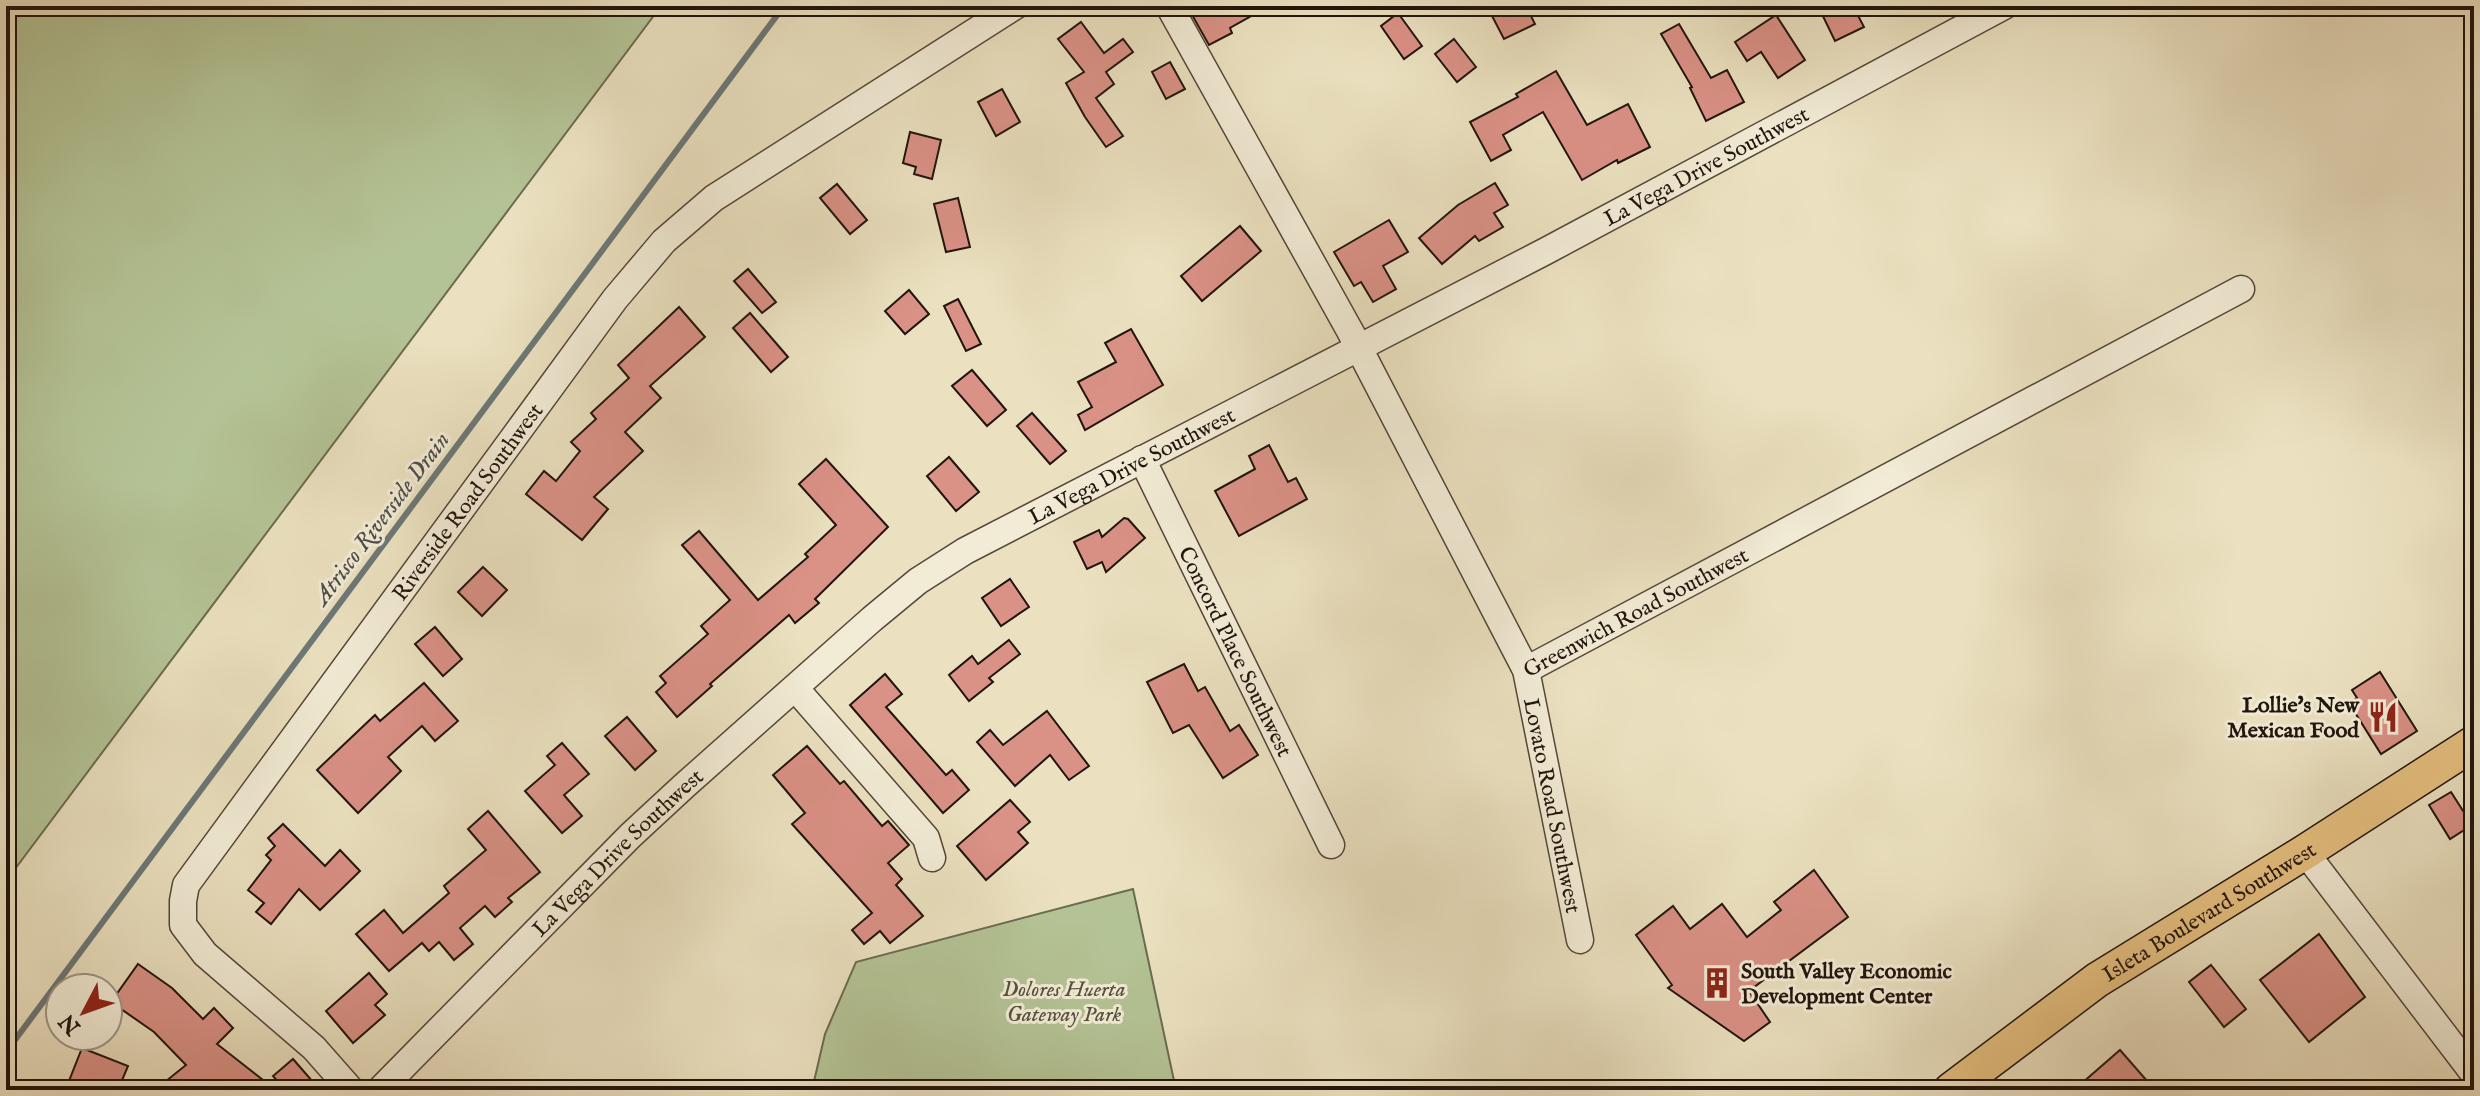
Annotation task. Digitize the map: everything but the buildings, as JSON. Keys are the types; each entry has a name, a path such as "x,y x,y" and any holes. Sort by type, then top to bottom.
{"main road":[{"name":"Isleta Boulevard Southwest","path":"1951,1090 2097,980 2474,743"}],"street":[{"name":"Riverside Road Southwest","path":"351,1090 314,1048 205,954 183,925 186,885 615,299 664,241 714,198 1015,6"},
{"name":"Greenwich Road Southwest","path":"1169,6 1359,347 1526,670 2241,289"},
{"name":"La Vega Drive Southwest","path":"380,1090 630,836 918,581 965,551 1546,251 2004,6"},
{"name":"Concord Place Southwest","path":"1142,459 1331,845"},
{"name":"Lovato Road Southwest","path":"1526,670 1580,940"},
{"path":"796,689 926,838 932,858"},
{"path":"2305,852 2474,1074"}],"green space":[{"path":"6,6 661,6 6,881"},
{"name":"Dolores Huerta Gateway Park","path":"1133,889 1176,1090 812,1090 825,1034 856,962"}],"waterway":[{"name":"Atrisco Riverside Drain","path":"6,1052 784,6"}],"place":[{"name":"Lollie's New Mexican Food","path":"2383,717"},
{"name":"South Valley Economic Development Center","path":"1717,983"}]}
